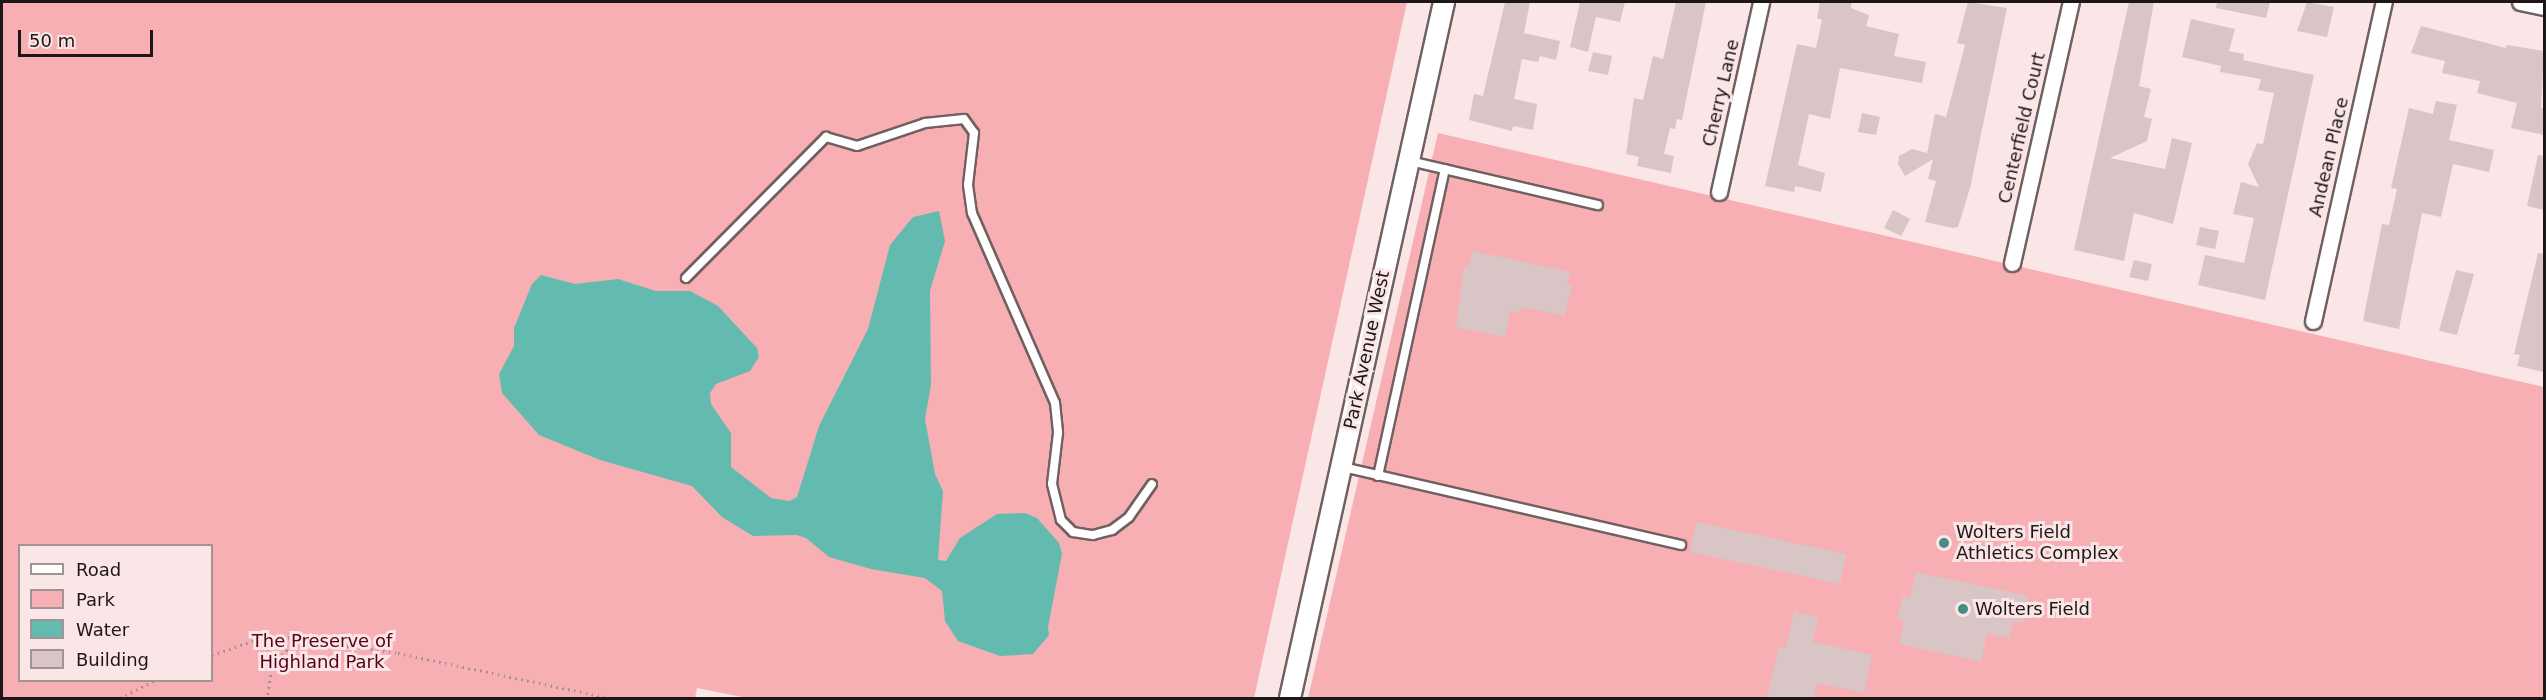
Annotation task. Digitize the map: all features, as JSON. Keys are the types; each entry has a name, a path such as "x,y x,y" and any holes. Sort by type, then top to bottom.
{"street":[{"name":"Park Avenue West","path":"1290,699 1444,2"},
{"name":"Cherry Lane","path":"1719,192 1761,2"},
{"name":"Centerfield Court","path":"2012,263 2071,2"},
{"name":"Andean Place","path":"2313,321 2384,2"},
{"path":"2520,2 2544,7"}],"lane":[{"path":"686,278 826,137 857,146 925,123 964,119 975,133 968,185 972,213 1055,403 1058,434 1052,484 1060,520 1073,531 1093,535 1112,530 1129,517 1152,484"},
{"path":"1409,161 1598,205"},
{"path":"1378,476 1445,169"},
{"path":"1341,467 1681,545"}],"path":[{"path":"264,637 273,663 267,699"},
{"path":"213,655 264,637 299,639 398,653 609,699"},
{"path":"273,663 299,639"},
{"path":"120,699 153,682"}],"green space":[{"name":"The Preserve of Highland Park","path":"2,2 1407,2 1254,698 747,698 697,688 695,698 2,698"},
{"name":"Wolters Field Athletics Complex","path":"1438,133 2544,387 2544,698 1308,698"}],"water":[{"path":"939,211 945,241 930,291 931,385 925,419 935,474 943,491 938,560 946,561 960,538 997,514 1025,513 1037,518 1059,543 1062,554 1048,627 1049,635 1033,654 1000,656 958,641 945,621 942,591 925,578 871,569 829,557 806,538 797,535 753,536 722,517 692,486 600,460 539,435 502,393 499,374 514,346 514,328 532,284 541,275 575,284 618,279 656,291 690,291 718,306 757,348 759,357 750,371 716,384 710,393 711,404 731,433 731,467 771,498 790,501 797,497 819,426 868,329 890,245 913,217"}],"building":[{"path":"1505,2 1530,2 1524,33 1560,41 1556,60 1540,56 1538,62 1522,59 1514,99 1537,104 1533,130 1513,126 1512,131 1469,120 1474,94 1483,96"},
{"path":"1580,2 1625,2 1620,22 1596,17 1588,52 1570,47"},
{"path":"1676,2 1706,2 1682,120 1677,119 1675,129 1670,128 1664,154 1674,156 1671,173 1637,166 1639,157 1626,154 1634,98 1643,100 1653,56 1663,59"},
{"path":"1820,2 1852,2 1851,8 1869,15 1866,26 1899,34 1894,56 1926,62 1922,83 1840,68 1830,119 1809,114 1798,165 1825,173 1821,192 1795,186 1794,192 1765,186 1797,44 1816,48 1822,20 1817,18"},
{"path":"1968,2 2007,8 1970,188 1958,227 1953,228 1925,222 1936,181 1928,179 1933,159 1905,176 1898,164 1899,156 1912,149 1927,153 1935,114 1946,117 1965,45 1957,43"},
{"path":"2129,2 2154,2 2139,86 2151,89 2144,117 2152,119 2147,141 2110,158 2165,169 2172,138 2192,143 2173,224 2134,213 2124,261 2074,250"},
{"path":"2217,2 2270,2 2266,18 2216,8"},
{"path":"2307,2 2334,7 2327,37 2297,31"},
{"path":"2191,19 2235,29 2229,51 2244,54 2243,60 2314,75 2265,300 2198,285 2205,255 2244,263 2254,218 2233,214 2241,182 2259,187 2248,164 2257,143 2263,144 2274,93 2258,90 2261,79 2220,72 2221,66 2182,57"},
{"path":"2421,26 2506,48 2507,45 2544,51 2541,108 2544,108 2544,135 2511,128 2517,103 2477,93 2480,81 2442,73 2445,61 2411,53"},
{"path":"1593,52 1612,56 1608,75 1588,71"},
{"path":"2436,101 2457,105 2449,140 2494,150 2489,172 2453,164 2441,217 2422,213 2399,329 2363,321 2382,224 2389,225 2397,189 2391,188 2409,108 2433,114"},
{"path":"1862,113 1880,117 1876,135 1858,132"},
{"path":"2538,155 2544,156 2544,210 2527,206"},
{"path":"1893,210 1910,219 1901,236 1884,228"},
{"path":"2200,227 2219,231 2215,249 2196,245"},
{"path":"1473,251 1570,272 1567,284 1572,285 1565,316 1521,307 1520,313 1510,311 1505,337 1456,327 1464,266 1469,267"},
{"path":"2538,253 2544,254 2544,372 2517,366 2520,355 2514,354"},
{"path":"2134,260 2152,264 2148,281 2129,277"},
{"path":"2456,270 2474,274 2457,335 2439,331"},
{"path":"1696,522 1846,554 1840,584 1690,552"},
{"name":"Wolters Field","path":"1916,572 2029,596 2023,623 2013,621 2009,638 1987,633 1981,662 1899,644 1904,621 1897,620 1903,596 1910,598"},
{"path":"1794,612 1818,617 1813,642 1872,655 1864,693 1817,683 1814,699 1766,699 1779,647 1786,648"}],"place":[{"name":"Wolters Field Athletics Complex","path":"1944,543"},
{"name":"Wolters Field","path":"1963,609"}]}
